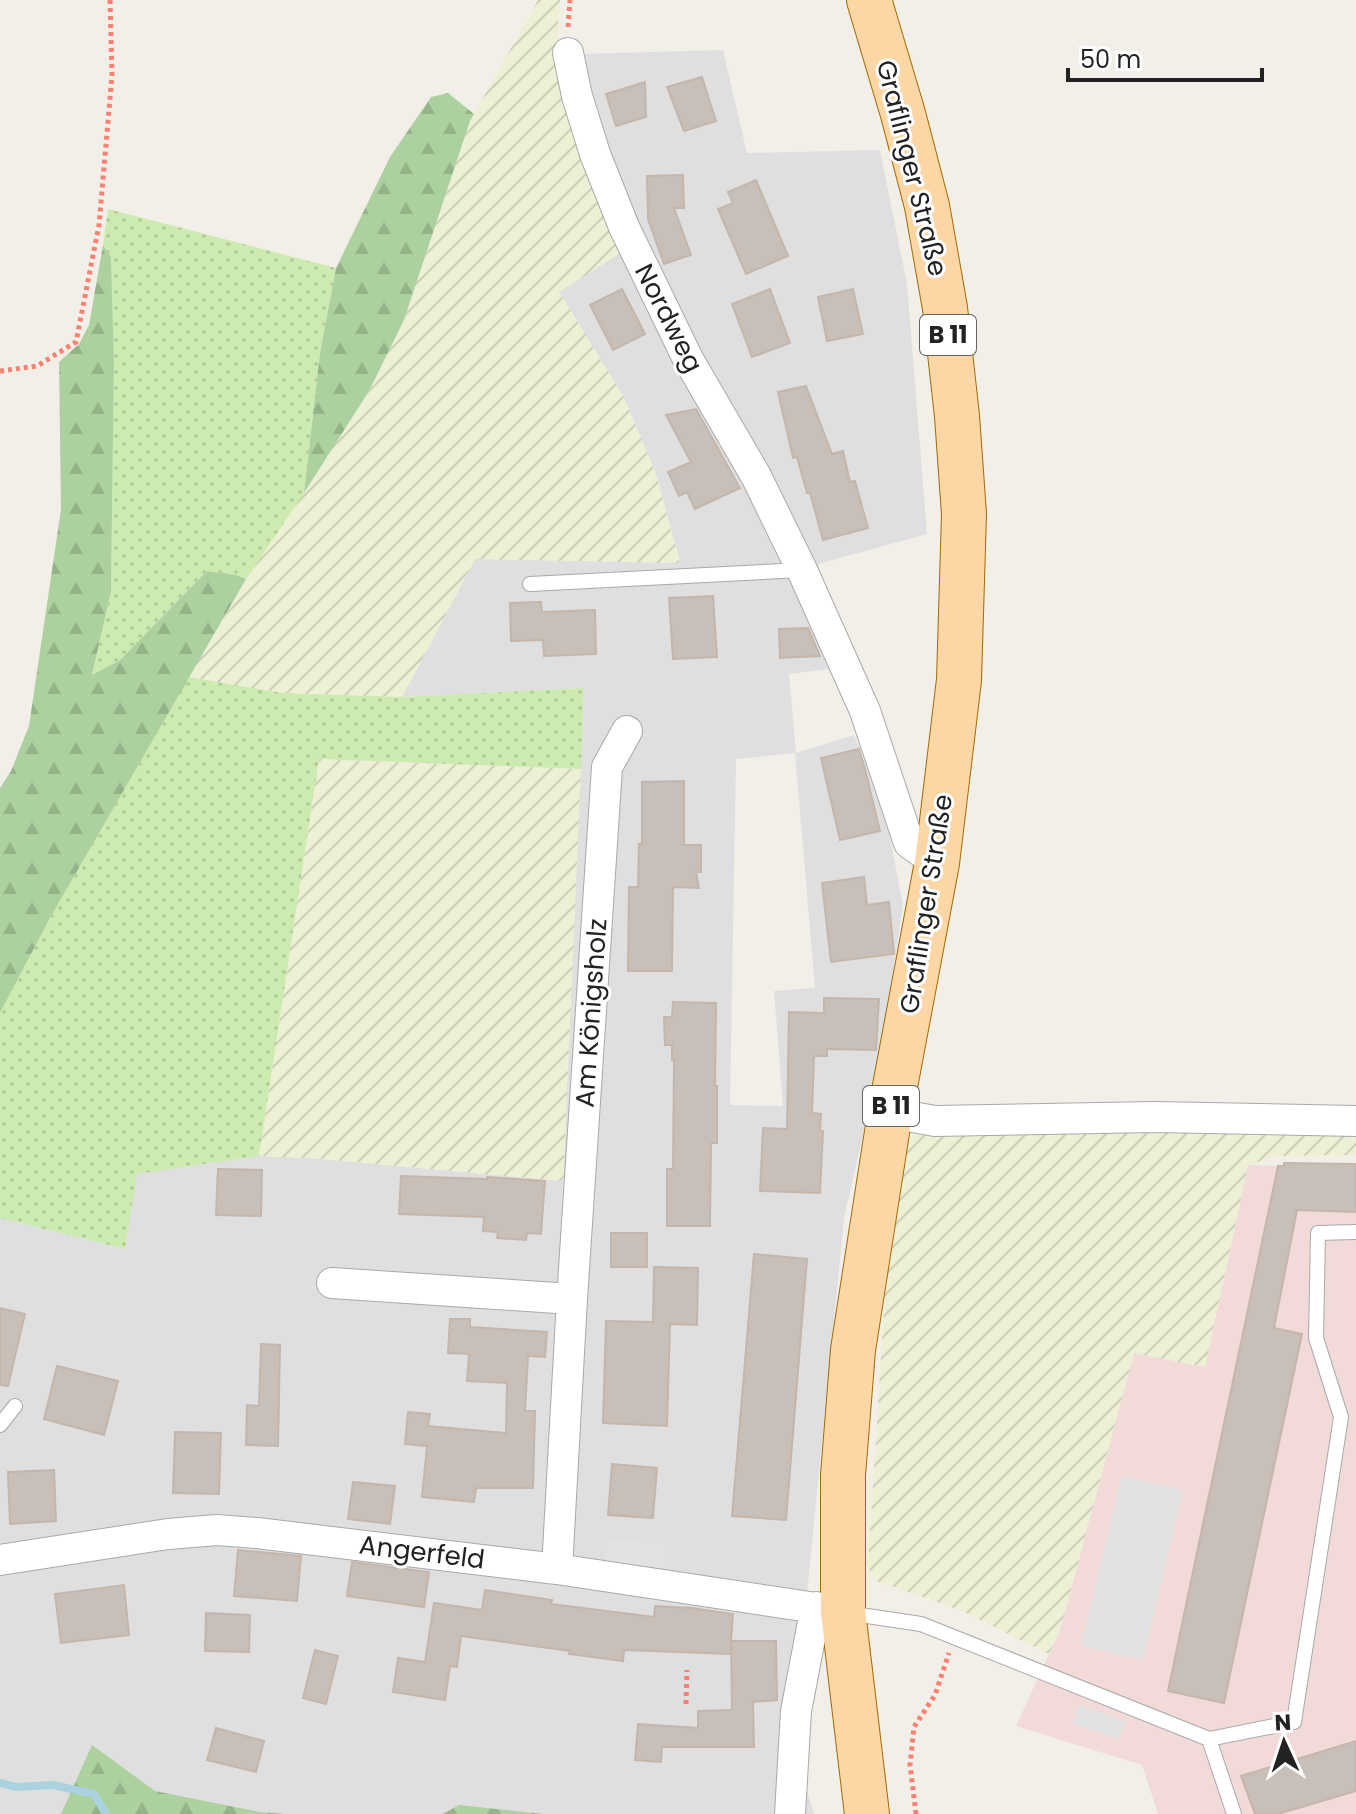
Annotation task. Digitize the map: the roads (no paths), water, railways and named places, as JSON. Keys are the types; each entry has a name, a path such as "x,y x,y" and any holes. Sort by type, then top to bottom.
{"main road":[{"name":"Graflinger Straße","path":"867,1814 829,1610 853,1350 890,1113 937,863 959,680 964,514 945,308 927,206 869,0"}],"street":[{"name":"Nordweg","path":"568,53 577,96 595,154 624,227 688,359 756,476 802,570 865,711 909,843 937,863"},
{"name":"Am Königsholz","path":"557,1569 607,767 627,731"},
{"path":"890,1113 935,1121 1155,1117 1356,1121"},
{"path":"332,1283 572,1299"},
{"name":"Angerfeld","path":"3,1554 217,1530 273,1534 557,1569 829,1610"},
{"path":"790,1814 796,1711 829,1610"}],"lane":[{"path":"530,584 802,570"},
{"path":"829,1610 921,1624 1209,1739 1294,1722 1348,1417 1316,1338 1318,1233 1356,1232"},
{"path":"0,1425 15,1406"},
{"path":"1209,1739 1234,1814"}],"waterway":[{"path":"0,1783 16,1787 53,1785 94,1794 106,1814"}]}
